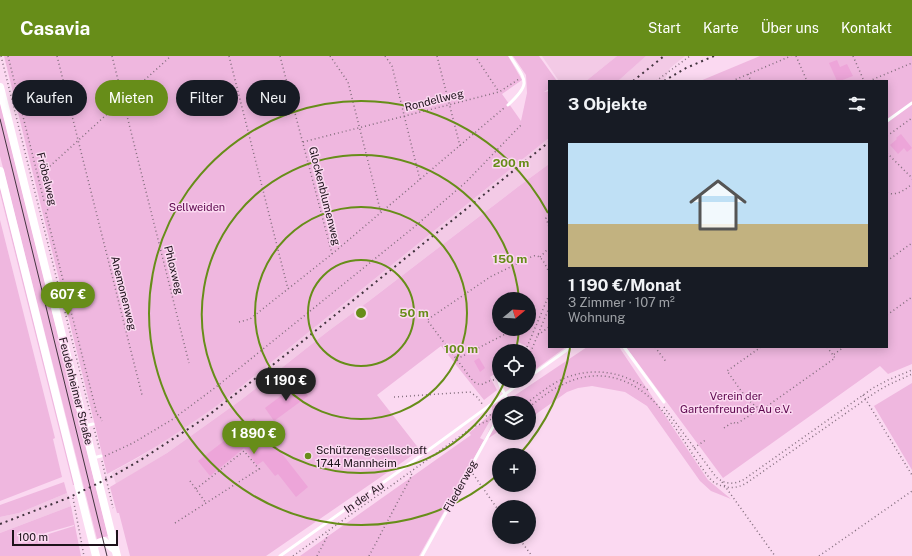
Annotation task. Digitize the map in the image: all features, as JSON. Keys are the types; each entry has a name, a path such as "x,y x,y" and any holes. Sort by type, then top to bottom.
{"main road":[{"name":"Feudenheimer Straße","path":"0,87 85,426 97,457 116,553"},
{"name":"Feudenheimer Straße","path":"0,171 96,556"},
{"path":"93,545 104,541 116,553"}],"lane":[{"path":"508,105 524,88 523,77 510,56"},
{"path":"888,120 912,103"},
{"path":"536,372 570,348"},
{"path":"625,348 663,403"},
{"path":"500,388 505,395"},
{"name":"In der Au","path":"280,556 514,388"},
{"path":"85,426 93,424"},
{"name":"Fliederweg","path":"422,556 492,429"}],"path":[{"path":"1,56 93,424 97,457 114,510"},
{"name":"Fröbelweg","path":"8,56 44,201 47,202 48,206 46,213 97,414 102,421"},
{"name":"Anemonenweg","path":"57,56 142,395"},
{"name":"Phloxweg","path":"112,56 118,80"},
{"path":"145,80 171,56"},
{"path":"229,56 288,289"},
{"name":"Glockenblumenweg","path":"280,56 332,254"},
{"path":"330,56 348,82 380,213"},
{"path":"385,56 392,66 420,180"},
{"path":"437,56 460,146"},
{"path":"657,80 690,56"},
{"path":"734,80 791,56"},
{"path":"796,56 807,80"},
{"path":"853,56 864,80"},
{"path":"477,59 499,92"},
{"path":"871,80 912,62"},
{"path":"748,74 751,80"},
{"name":"Rondellweg","path":"302,142 499,92 523,77"},
{"path":"239,322 250,319 332,254 508,105"},
{"path":"38,177 106,116"},
{"name":"Phloxweg","path":"127,116 189,363"},
{"path":"888,135 912,118"},
{"path":"105,456 133,443 173,419 216,387 413,228 466,182 522,124"},
{"path":"888,154 912,179"},
{"path":"888,193 898,193 912,184"},
{"path":"888,260 912,243"},
{"path":"540,257 548,249"},
{"path":"492,380 482,385 474,381 427,320 501,271 533,256 536,255 540,257 548,270"},
{"path":"528,344 548,297"},
{"path":"888,314 912,297"},
{"path":"534,344 548,310"},
{"path":"537,337 548,328"},
{"path":"457,359 501,336"},
{"path":"656,348 667,363"},
{"path":"759,348 727,371 746,397 760,409"},
{"path":"724,428 733,422 736,424 760,409 763,409 835,358 828,348"},
{"path":"833,355 843,348"},
{"path":"722,482 732,484 742,481 882,382 912,370"},
{"path":"536,397 555,383 575,374 589,372 608,372 622,376 640,384 650,392"},
{"path":"536,402 560,386 577,379 587,377 606,377 626,382 654,400 709,477 717,484 726,488 738,487 748,482 865,399 888,385 912,374"},
{"path":"394,397 470,392 477,397 485,409"},
{"path":"863,395 912,475"},
{"path":"663,403 712,474 722,482 775,556"},
{"path":"293,556 473,427 492,419"},
{"path":"694,448 708,439"},
{"path":"196,489 244,451 259,469"},
{"path":"175,523 259,469 263,468"},
{"path":"469,470 492,501"},
{"path":"369,556 412,474"},
{"path":"190,481 206,503"},
{"path":"819,556 912,491"},
{"path":"317,556 328,535"},
{"path":"523,544 532,556"}],"shaded area":[{"path":"542,56 617,56 587,80 558,80"},
{"path":"646,56 685,56 670,68 664,80 619,80"},
{"path":"548,139 548,165 327,332 241,400 167,453 116,484 112,472 138,458 227,398"},
{"path":"67,493 71,506 0,533 0,517 19,513"}],"green space":[{"name":"Sellweiden","path":"4,56 508,56 522,80 502,94 521,121 527,93 526,75 513,56 539,56 556,80 548,80 548,90 544,92 548,91 548,139 227,398 198,419 139,457 107,474 19,116 87,116 87,80 12,80 12,88"},
{"path":"617,56 646,56 619,80 587,80"},
{"name":"Verein der Gartenfreunde Au e.V.","path":"760,56 912,56 912,364 888,374 880,366 723,478 627,348 888,348 888,80 702,80"},
{"path":"0,102 108,536 97,539 0,156"},
{"path":"548,165 548,348 565,348 536,369 536,344 522,344 518,342 517,344 492,344 492,376 490,377 492,381 492,388 496,388 497,390 484,400 441,346 377,395 420,450 266,556 130,556 119,513 117,513 110,487 167,453 241,400 327,332"},
{"path":"0,187 75,485 73,485 0,193"},
{"path":"0,220 55,438 53,439 62,477 0,501"},
{"path":"586,348 620,348 708,480 731,499 711,491 700,481 647,406 625,392 592,386 578,388 567,392 536,414 536,396 514,396 526,388 536,388 536,381"},
{"path":"912,383 912,470 874,406"},
{"path":"492,413 492,417 480,438 484,440 492,425 492,436 483,442 419,556 300,556 471,435 469,433"},
{"path":"64,482 67,493 19,513 0,517 0,505"},
{"path":"71,506 81,556 0,556 0,533","holes":["74,526 20,543 24,539"]}],"building":[{"path":"837,60 840,67 847,64 853,76 843,80 837,80 829,63"},
{"path":"901,134 912,148 907,152 904,148 898,154 890,145"},
{"path":"479,358 485,368 480,372 474,361"},
{"path":"298,383 308,396 274,421 265,408"},
{"path":"254,418 308,487 296,497 278,474 275,476 263,461 257,465 244,448 210,476 198,461"}],"tram line":[{"path":"0,119 107,556"}],"railway":[{"path":"634,80 664,56"},
{"path":"666,80 686,68 714,56"},
{"path":"0,524 68,498 111,477 139,461 205,418 293,349 548,143"}],"place":[{"name":"Schützengesellschaft 1744 Mannheim","path":"308,456"}]}
